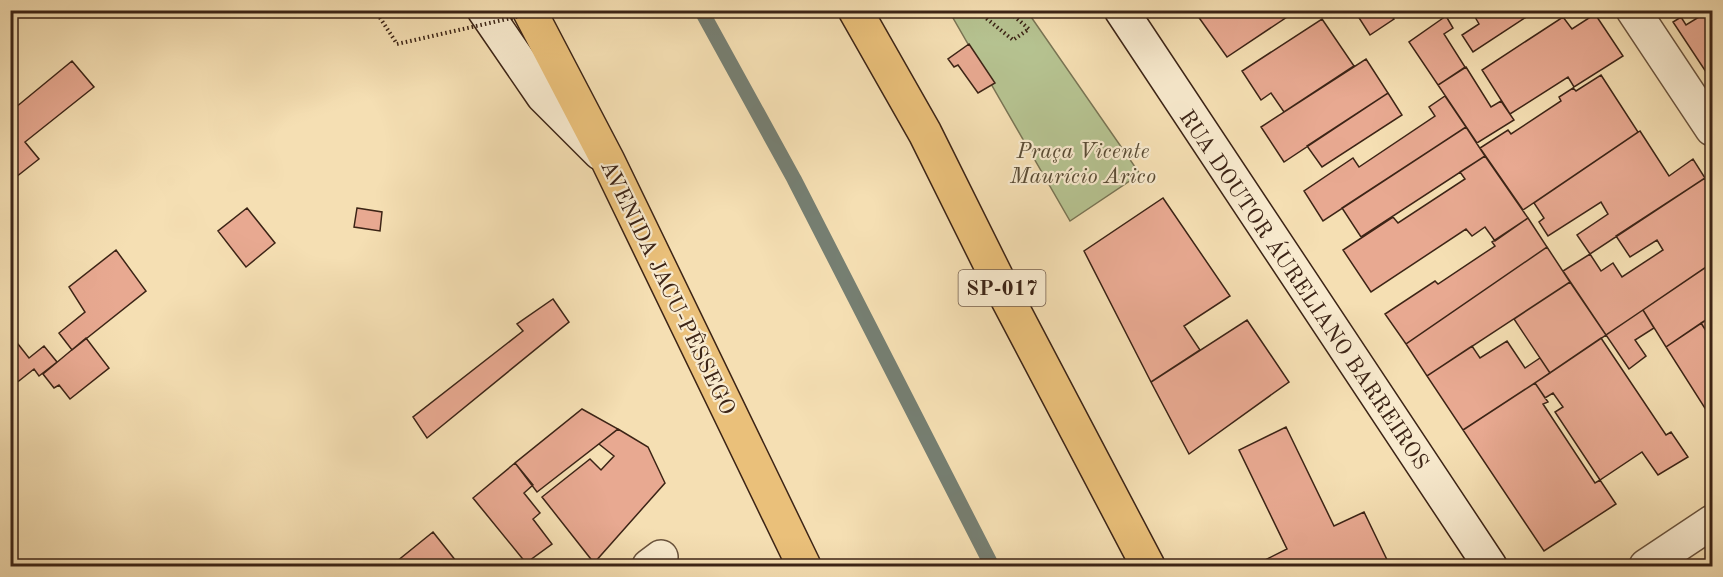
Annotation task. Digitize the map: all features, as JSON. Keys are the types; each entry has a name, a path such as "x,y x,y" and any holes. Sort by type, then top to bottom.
{"highway":[{"name":"AVENIDA JACU-PÊSSEGO","path":"529,10 608,161 804,567"},
{"name":"SP-017","path":"855,10 925,133 1006,296 1149,567"}],"street":[{"path":"484,10 543,96 608,161"},
{"name":"RUA DOUTOR ÁURELIANO BARREIROS","path":"1121,10 1490,567"},
{"path":"1633,10 1713,129"},
{"path":"1646,567 1713,522"}],"path":[{"path":"375,10 397,44 547,10"},
{"path":"976,10 1013,40 1029,29 1007,10"}],"green space":[{"name":"Praça Vicente Maurício Arico","path":"949,11 1027,11 1140,174 1070,221"}],"building":[{"path":"1197,10 1287,10 1290,15 1227,57 1195,12"},
{"path":"1354,10 1388,10 1394,19 1370,35"},
{"path":"1471,10 1537,10 1473,52 1462,35 1479,24"},
{"path":"1694,10 1712,10 1712,81 1673,22 1681,17 1686,25 1699,17"},
{"path":"1595,14 1623,56 1574,87 1568,77 1510,114 1482,70 1563,17 1572,29"},
{"path":"1446,16 1453,28 1444,34 1465,67 1438,85 1409,42"},
{"path":"1322,19 1354,66 1284,112 1271,93 1261,100 1242,71"},
{"path":"969,44 995,83 978,93 958,65 954,67 948,59"},
{"path":"1366,59 1388,93 1284,162 1261,127"},
{"path":"72,61 94,87 25,142 39,159 16,177 10,170 10,112"},
{"path":"1466,67 1491,107 1501,101 1514,120 1477,143 1438,85"},
{"path":"1601,75 1638,132 1523,210 1480,148 1508,130 1511,134 1561,101 1559,97 1573,88 1576,91"},
{"path":"1388,93 1402,115 1322,167 1307,146"},
{"path":"1445,96 1466,127 1323,221 1304,191 1353,158 1359,167 1435,116 1429,107"},
{"path":"1466,127 1485,156 1361,237 1342,208"},
{"path":"1640,131 1669,176 1693,159 1705,178 1590,254 1577,235 1608,214 1601,202 1548,236 1539,222 1544,218 1534,203"},
{"path":"1485,156 1528,218 1495,241 1485,227 1472,236 1466,229 1371,292 1343,250 1393,217 1398,223 1465,179 1460,172"},
{"path":"1705,178 1712,189 1712,209 1708,212 1712,218 1712,263 1606,335 1563,271 1590,254 1601,271 1613,263 1622,277 1663,250 1657,240 1630,257 1616,236"},
{"path":"1163,198 1230,296 1184,326 1200,350 1151,382 1084,251"},
{"path":"247,208 275,243 246,267 218,231"},
{"path":"357,208 382,212 380,231 354,227"},
{"path":"1528,218 1547,247 1406,344 1385,314 1435,281 1438,284 1495,246 1492,242"},
{"path":"1547,247 1570,282 1427,376 1406,344"},
{"path":"116,250 146,291 72,350 59,333 85,312 69,287"},
{"path":"1712,263 1712,316 1666,347 1643,310"},
{"path":"1570,282 1606,335 1550,373 1514,319"},
{"path":"553,299 569,322 427,438 413,417 523,331 517,324"},
{"path":"1643,310 1654,328 1635,340 1646,356 1629,369 1606,335"},
{"path":"1712,316 1712,340 1701,323"},
{"path":"1247,320 1289,382 1189,454 1151,382"},
{"path":"1701,323 1712,340 1712,410 1708,413 1666,347"},
{"path":"86,338 109,368 70,399 59,385 54,388 43,374"},
{"path":"1601,338 1666,435 1671,432 1688,457 1658,475 1642,452 1600,480 1555,412 1563,407 1553,393 1545,398 1535,383"},
{"path":"1507,341 1525,368 1540,358 1550,373 1463,430 1427,376 1472,346 1480,358"},
{"path":"18,344 29,358 44,346 57,362 39,376 34,369 10,388 10,350"},
{"path":"1535,383 1548,402 1543,404 1595,483 1600,480 1616,504 1544,551 1463,430"},
{"path":"582,409 618,429 537,492 515,463"},
{"path":"1286,427 1334,526 1364,512 1390,566 1253,566 1287,549 1239,450"},
{"path":"618,429 648,447 665,483 594,563 542,497 590,459 601,470 614,456 599,444"},
{"path":"515,463 533,485 524,493 540,513 533,519 552,544 526,563 473,498"},
{"path":"433,532 460,566 391,566"}],"waterway":[{"path":"701,10 794,179 992,566"}]}
